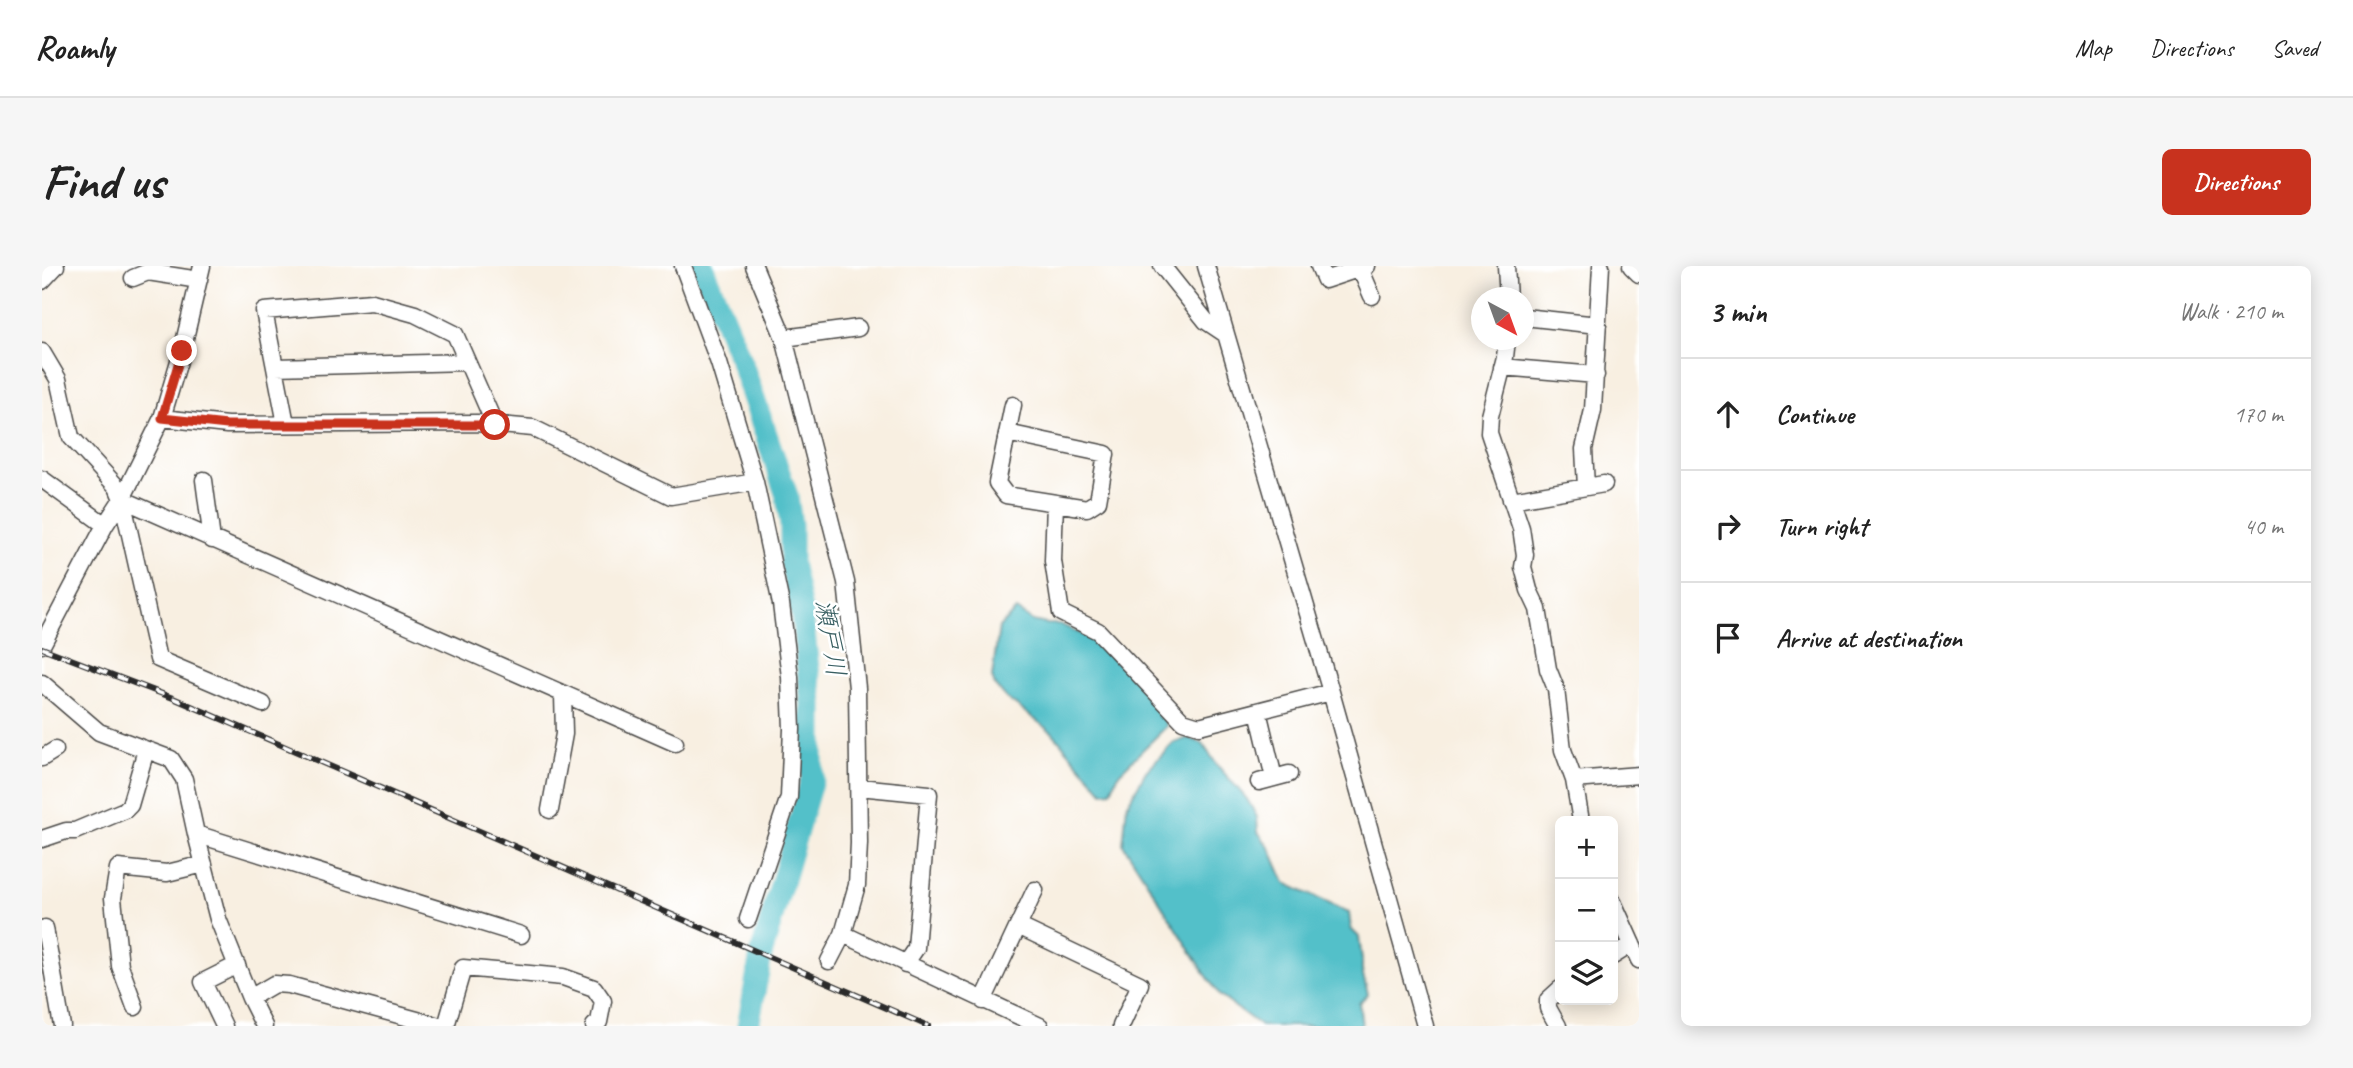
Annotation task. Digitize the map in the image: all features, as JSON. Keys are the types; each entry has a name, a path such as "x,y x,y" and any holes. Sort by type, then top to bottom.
{"street":[{"path":"42,281 56,266"},
{"path":"683,266 719,363 755,482 781,604 790,677 792,729 789,797 748,919"},
{"path":"754,266 784,338 846,582 857,688 857,885 843,934 829,961"},
{"path":"1162,266 1206,321 1224,334"},
{"path":"1320,266 1325,280 1363,267 1372,296"},
{"path":"1506,266 1507,287"},
{"path":"1586,487 1584,449 1593,410 1601,266"},
{"path":"1631,266 1639,274"},
{"path":"1211,268 1224,334 1331,692 1425,1026"},
{"path":"44,636 104,524 122,499 162,418 201,273 148,272 133,278"},
{"path":"286,425 264,311 372,302 415,314 455,334 495,425"},
{"path":"1534,318 1598,325"},
{"path":"784,338 858,328"},
{"path":"1506,350 1490,416 1489,433 1521,527 1524,567 1538,608 1548,669 1556,689 1563,750 1574,780 1580,816"},
{"path":"42,352 58,379 71,437 117,487 122,499 158,659 263,704"},
{"path":"275,367 467,362"},
{"path":"1502,368 1596,375"},
{"path":"1007,433 1106,454 1098,501 1087,508 1006,495 997,483 1007,433 1013,405"},
{"path":"162,418 227,425 495,425 533,428 671,496 755,482"},
{"path":"42,480 104,524"},
{"path":"204,480 212,540"},
{"path":"1511,500 1604,484"},
{"path":"122,499 675,743"},
{"path":"1055,503 1052,561 1061,613 1098,631 1183,721 1199,726 1331,692"},
{"path":"42,683 99,732 171,759 184,779 218,919 264,1026"},
{"path":"550,810 564,734 563,694"},
{"path":"1258,711 1274,778"},
{"path":"42,839 66,831 75,831 130,806 146,750"},
{"path":"1574,780 1639,775"},
{"path":"859,787 929,794 916,948 905,964"},
{"path":"196,834 521,935"},
{"path":"135,1007 120,966 113,898 118,868 167,873 204,864"},
{"path":"983,1001 1035,890"},
{"path":"1618,913 1639,960"},
{"path":"1018,926 1140,984 1121,1026"},
{"path":"42,929 45,928 62,1026"},
{"path":"843,934 1040,1026"},
{"path":"1618,953 1632,944"},
{"path":"224,1026 203,982 237,965"},
{"path":"446,1026 463,968 563,977 594,988 603,1001 599,1022 594,1026"},
{"path":"250,998 274,984 289,985 439,1026"},
{"path":"1555,994 1549,1000 1548,1009 1558,1026"}],"water":[{"path":"1016,610 1033,621 1060,624 1096,641 1158,703 1155,707 1164,717 1167,726 1119,773 1111,791 1103,792 1052,732 1006,698 995,686 992,677 999,627"},
{"path":"1188,738 1202,743 1247,799 1257,817 1258,832 1271,850 1285,883 1349,913 1351,929 1359,937 1362,971 1368,994 1359,1003 1362,1026 1261,1026 1219,995 1123,844 1127,805 1146,771 1173,743"}],"waterway":[{"name":"瀬戸川","path":"702,266 741,361 787,496 791,525 791,563 802,615 812,703 812,779 761,955 748,1026"}],"railway":[{"path":"42,648 173,698 928,1026"}],"route":[{"path":"182,351 162,418 227,425 495,425"}]}
